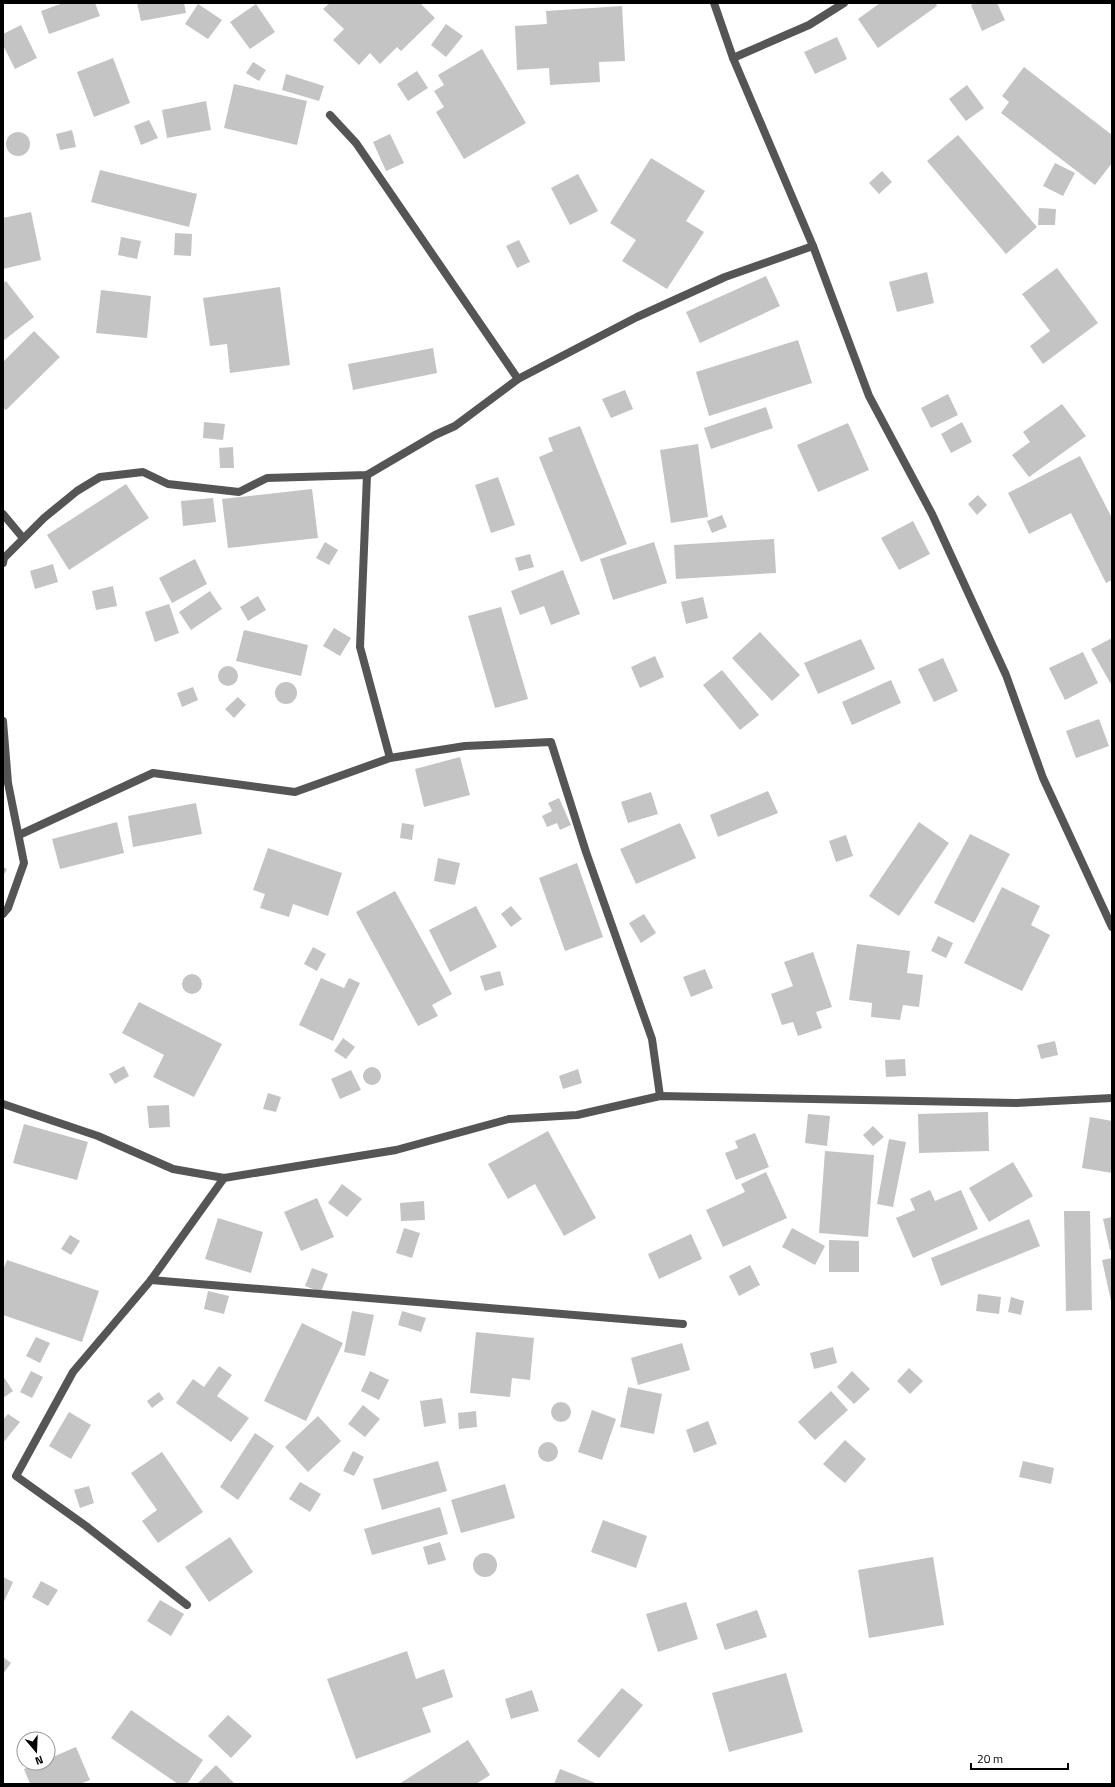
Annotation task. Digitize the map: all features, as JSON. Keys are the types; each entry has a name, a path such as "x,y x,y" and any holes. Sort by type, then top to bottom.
{"street":[{"path":"714,3 733,58 813,246 868,396 935,521 1006,675 1043,778 1112,927"},
{"path":"733,58 809,26 844,3"},
{"path":"330,115 356,143 518,379"},
{"path":"3,563 4,558 44,518 78,491 100,477 143,472 168,484 239,492 267,478 367,475 435,435 455,426 518,379 637,317 725,277 813,246"},
{"path":"367,475 360,647 390,758"},
{"path":"3,514 23,538"},
{"path":"3,721 8,783 24,863 8,908 3,914"},
{"path":"19,835 153,773 295,792 390,758 465,746 550,742 586,852 652,1040 660,1096"},
{"path":"3,1104 98,1136 173,1169 224,1178 396,1150 509,1119 577,1114 660,1096 1016,1103 1112,1098"},
{"path":"186,1606 86,1526 16,1476 73,1372 151,1280 224,1178"},
{"path":"151,1280 683,1324"}],"building":[{"path":"63,3 95,3 100,16 49,34 41,11"},
{"path":"137,3 184,3 186,13 141,21"},
{"path":"330,3 420,3 435,18 401,51 397,47 380,64 370,53 359,65 333,40 344,29 323,9"},
{"path":"880,3 936,3 937,6 878,48 858,19"},
{"path":"976,3 997,3 1005,20 982,31 971,5"},
{"path":"198,4 222,20 208,39 185,24"},
{"path":"256,4 275,32 250,49 230,22"},
{"path":"622,6 625,61 599,62 600,82 550,85 549,68 517,70 515,26 547,24 546,11"},
{"path":"446,24 463,36 446,57 431,45"},
{"path":"21,25 37,58 15,69 3,45 3,34"},
{"path":"837,37 847,59 815,74 804,52"},
{"path":"482,49 526,123 464,159 436,112 444,107 434,91 444,85 438,75"},
{"path":"113,58 130,103 94,117 77,72"},
{"path":"253,62 266,70 259,81 246,73"},
{"path":"1024,67 1112,135 1112,163 1095,185 1001,113 1009,102 1002,96"},
{"path":"417,71 428,88 408,101 397,84"},
{"path":"286,74 324,86 319,101 282,90"},
{"path":"234,84 307,101 297,145 224,128"},
{"path":"967,85 984,108 966,121 949,99"},
{"path":"206,101 211,130 167,138 162,110"},
{"path":"149,120 158,138 141,145 134,126"},
{"path":"72,130 76,147 60,150 56,134"},
{"path":"18,132 26,136 30,144 26,152 18,156 10,152 6,144 10,136"},
{"path":"390,134 404,163 386,171 373,142"},
{"path":"958,135 1037,227 1006,254 927,161"},
{"path":"651,158 705,191 686,221 704,232 667,289 622,261 636,240 610,223"},
{"path":"1055,163 1075,173 1063,196 1043,186"},
{"path":"100,170 197,194 189,227 91,202"},
{"path":"882,171 892,182 879,194 869,183"},
{"path":"578,174 598,211 570,225 551,188"},
{"path":"1039,208 1056,209 1055,225 1038,225"},
{"path":"31,212 41,260 3,269 3,218"},
{"path":"175,233 192,234 191,256 174,255"},
{"path":"121,237 141,241 137,259 118,255"},
{"path":"519,240 530,262 517,268 506,246"},
{"path":"1057,268 1098,323 1043,364 1030,346 1050,331 1022,294"},
{"path":"927,272 934,303 897,312 889,282"},
{"path":"766,276 780,306 700,343 686,312"},
{"path":"6,281 34,317 3,341 3,283"},
{"path":"280,287 290,365 230,373 227,344 210,346 203,298"},
{"path":"101,290 151,296 147,338 96,333"},
{"path":"34,331 60,357 6,410 3,408 3,362"},
{"path":"798,340 812,383 709,416 696,372"},
{"path":"433,348 437,373 353,390 348,364"},
{"path":"625,390 633,409 611,418 602,399"},
{"path":"948,394 958,415 931,428 921,408"},
{"path":"1062,404 1086,436 1029,477 1012,455 1030,442 1023,432"},
{"path":"766,407 773,428 711,449 704,428"},
{"path":"204,422 225,424 223,440 203,438"},
{"path":"962,422 972,442 951,453 941,434"},
{"path":"848,423 869,470 818,492 797,445"},
{"path":"580,426 627,544 581,562 539,457 553,451 548,438"},
{"path":"698,444 708,517 671,523 660,450"},
{"path":"233,447 234,468 220,468 219,448"},
{"path":"1080,456 1112,518 1112,580 1106,583 1071,513 1029,534 1008,493"},
{"path":"498,477 515,525 491,533 475,485"},
{"path":"126,484 149,518 69,570 47,535"},
{"path":"312,489 318,538 228,548 222,499"},
{"path":"978,495 987,505 977,515 968,504"},
{"path":"213,498 216,522 183,526 181,501"},
{"path":"722,515 727,527 712,533 707,521"},
{"path":"913,521 930,554 899,570 881,538"},
{"path":"774,539 776,573 676,579 674,545"},
{"path":"325,542 338,550 329,565 316,558"},
{"path":"654,542 667,583 613,600 600,559"},
{"path":"530,554 534,567 519,571 515,558"},
{"path":"195,559 207,584 172,603 159,578"},
{"path":"53,564 58,582 35,589 30,571"},
{"path":"563,570 580,614 551,625 544,606 520,615 511,591"},
{"path":"113,586 117,606 96,610 92,591"},
{"path":"210,591 222,609 191,630 179,612"},
{"path":"258,596 266,610 248,621 240,607"},
{"path":"703,597 708,618 686,624 681,602"},
{"path":"169,604 179,633 155,642 145,612"},
{"path":"501,607 528,699 495,708 468,616"},
{"path":"334,628 351,638 340,656 323,646"},
{"path":"244,630 308,645 301,676 236,661"},
{"path":"760,632 800,675 772,701 732,658"},
{"path":"1112,638 1112,686 1091,649"},
{"path":"861,639 875,669 818,694 804,663"},
{"path":"1083,652 1098,683 1065,700 1049,668"},
{"path":"655,656 664,677 640,688 631,667"},
{"path":"943,658 958,691 934,702 918,669"},
{"path":"228,666 235,669 238,676 235,683 228,686 221,683 218,676 221,669"},
{"path":"722,670 759,715 740,730 703,685"},
{"path":"891,680 901,703 852,725 842,702"},
{"path":"286,682 294,685 297,693 294,701 286,704 278,701 275,693 278,685"},
{"path":"193,687 198,700 182,707 177,693"},
{"path":"238,697 246,705 234,718 225,709"},
{"path":"1099,719 1109,746 1076,758 1066,731"},
{"path":"460,757 470,795 424,807 415,769"},
{"path":"768,791 778,813 718,837 710,815"},
{"path":"651,792 658,814 628,823 621,802"},
{"path":"559,798 571,825 560,830 557,823 547,827 542,816 552,811 548,803"},
{"path":"196,803 202,834 133,847 128,816"},
{"path":"117,822 124,853 60,869 52,839"},
{"path":"919,822 949,843 899,916 869,896"},
{"path":"402,823 414,825 412,840 400,838"},
{"path":"680,823 696,858 636,884 620,849"},
{"path":"970,834 1010,854 974,923 934,903"},
{"path":"846,835 853,856 836,862 829,841"},
{"path":"268,848 342,873 328,916 293,904 289,917 260,908 265,894 253,890"},
{"path":"438,858 460,863 455,885 434,881"},
{"path":"577,863 603,937 565,951 539,878"},
{"path":"3,867 7,869 3,876"},
{"path":"1002,887 1040,906 1031,925 1050,935 1022,991 964,963"},
{"path":"395,891 452,994 432,1005 438,1016 418,1026 356,912"},
{"path":"476,906 497,947 450,972 429,930"},
{"path":"511,906 522,919 511,927 501,914"},
{"path":"644,914 656,933 641,943 629,923"},
{"path":"938,936 953,943 946,958 931,951"},
{"path":"857,944 910,951 907,973 923,975 919,1007 903,1005 900,1020 871,1017 872,1003 849,1000"},
{"path":"313,947 326,954 317,971 304,964"},
{"path":"813,952 832,1007 816,1012 822,1028 798,1036 793,1022 782,1025 771,994 793,986 784,962"},
{"path":"705,969 713,988 691,997 683,977"},
{"path":"500,971 504,985 485,991 480,976"},
{"path":"192,974 199,977 202,984 199,991 192,994 185,991 182,984 185,977"},
{"path":"321,978 344,988 349,978 360,983 333,1041 299,1025"},
{"path":"139,1002 222,1044 194,1097 153,1077 164,1055 122,1033"},
{"path":"343,1038 355,1047 346,1059 334,1051"},
{"path":"1055,1041 1058,1055 1041,1059 1037,1045"},
{"path":"905,1059 906,1076 886,1077 885,1060"},
{"path":"124,1066 129,1076 115,1084 109,1074"},
{"path":"372,1067 378,1070 381,1076 378,1082 372,1085 366,1082 363,1076 366,1070"},
{"path":"578,1069 582,1083 563,1089 559,1076"},
{"path":"351,1070 361,1090 340,1099 331,1079"},
{"path":"268,1093 281,1097 276,1112 263,1109"},
{"path":"169,1105 170,1127 149,1128 147,1106"},
{"path":"988,1112 989,1151 919,1153 918,1114"},
{"path":"808,1114 830,1116 827,1146 805,1143"},
{"path":"1090,1117 1112,1121 1112,1173 1082,1168"},
{"path":"24,1124 88,1142 77,1180 13,1163"},
{"path":"873,1126 884,1137 873,1146 863,1135"},
{"path":"548,1131 596,1218 564,1236 535,1184 508,1199 488,1164"},
{"path":"755,1133 769,1167 736,1180 725,1153 738,1148 735,1141"},
{"path":"889,1139 906,1142 893,1207 877,1204"},
{"path":"825,1151 874,1155 868,1237 819,1233"},
{"path":"1013,1162 1033,1196 989,1222 969,1188"},
{"path":"766,1172 787,1218 723,1247 706,1210 745,1192 741,1184"},
{"path":"342,1184 362,1199 347,1217 328,1203"},
{"path":"930,1190 935,1201 961,1190 978,1229 913,1258 896,1218 915,1210 910,1199"},
{"path":"317,1198 334,1237 301,1251 284,1212"},
{"path":"424,1201 425,1220 401,1221 400,1203"},
{"path":"1064,1211 1090,1211 1092,1310 1066,1311"},
{"path":"1112,1217 1112,1250 1110,1250 1103,1219"},
{"path":"218,1218 263,1232 251,1273 205,1259"},
{"path":"1029,1219 1040,1246 941,1286 931,1258"},
{"path":"404,1228 420,1233 412,1258 396,1253"},
{"path":"792,1228 825,1246 815,1265 782,1247"},
{"path":"691,1234 702,1259 659,1279 648,1254"},
{"path":"70,1235 80,1241 71,1255 61,1249"},
{"path":"829,1240 859,1241 859,1272 829,1272"},
{"path":"1112,1258 1112,1301 1111,1301 1102,1260"},
{"path":"7,1260 99,1291 82,1342 3,1315 3,1270"},
{"path":"750,1265 760,1285 739,1296 729,1276"},
{"path":"312,1268 328,1274 321,1292 305,1286"},
{"path":"208,1291 229,1296 224,1314 204,1309"},
{"path":"978,1294 1001,1297 999,1314 976,1311"},
{"path":"1011,1297 1024,1301 1021,1315 1008,1312"},
{"path":"352,1311 374,1315 365,1356 344,1352"},
{"path":"402,1311 426,1318 421,1332 398,1325"},
{"path":"302,1323 343,1343 306,1421 264,1401"},
{"path":"476,1332 534,1338 530,1380 512,1378 510,1397 470,1393"},
{"path":"36,1337 50,1343 40,1363 26,1356"},
{"path":"682,1343 690,1370 638,1385 631,1358"},
{"path":"833,1347 837,1363 814,1369 810,1353"},
{"path":"219,1366 232,1375 217,1396 249,1418 231,1442 176,1403 193,1379 204,1387"},
{"path":"909,1368 923,1381 910,1394 897,1381"},
{"path":"31,1371 43,1377 32,1398 20,1392"},
{"path":"370,1371 389,1380 379,1400 361,1391"},
{"path":"852,1371 870,1389 854,1404 837,1387"},
{"path":"3,1376 13,1391 3,1398"},
{"path":"628,1387 662,1394 654,1434 620,1427"},
{"path":"831,1391 848,1410 815,1440 798,1422"},
{"path":"159,1392 164,1399 152,1408 147,1401"},
{"path":"442,1398 446,1423 424,1427 420,1401"},
{"path":"561,1402 568,1405 571,1412 568,1419 561,1422 554,1419 551,1412 554,1405"},
{"path":"363,1405 380,1419 365,1437 348,1424"},
{"path":"592,1410 616,1419 602,1460 578,1452"},
{"path":"476,1411 477,1427 459,1429 458,1413"},
{"path":"69,1412 91,1425 71,1459 49,1446"},
{"path":"8,1414 20,1422 3,1443 3,1420"},
{"path":"318,1416 341,1441 308,1472 285,1447"},
{"path":"708,1421 717,1444 694,1453 686,1430"},
{"path":"255,1433 274,1446 238,1500 220,1487"},
{"path":"845,1440 866,1459 845,1483 823,1464"},
{"path":"544,1442 552,1442 558,1448 558,1456 552,1462 544,1462 538,1456 538,1448"},
{"path":"353,1451 364,1457 354,1476 343,1471"},
{"path":"162,1452 203,1512 158,1543 142,1521 157,1510 131,1473"},
{"path":"438,1461 447,1491 382,1510 373,1479"},
{"path":"1023,1461 1054,1468 1051,1484 1019,1477"},
{"path":"300,1482 321,1494 310,1512 289,1499"},
{"path":"505,1484 515,1518 461,1533 451,1500"},
{"path":"89,1486 94,1503 80,1508 74,1490"},
{"path":"440,1507 448,1534 372,1555 364,1529"},
{"path":"603,1520 647,1536 636,1568 591,1552"},
{"path":"230,1537 253,1572 209,1602 185,1567"},
{"path":"440,1542 446,1560 428,1565 423,1547"},
{"path":"485,1553 494,1556 497,1565 494,1574 485,1577 476,1574 473,1565 476,1556"},
{"path":"933,1557 944,1625 869,1638 858,1570"},
{"path":"3,1577 13,1582 3,1604"},
{"path":"41,1581 58,1590 48,1606 32,1597"},
{"path":"160,1600 184,1614 171,1636 147,1621"},
{"path":"686,1602 698,1639 658,1652 646,1614"},
{"path":"757,1610 767,1637 725,1650 716,1624"},
{"path":"407,1651 416,1679 444,1669 453,1697 422,1708 431,1732 356,1759 327,1679"},
{"path":"3,1657 11,1663 3,1674"},
{"path":"786,1673 803,1732 729,1752 712,1693"},
{"path":"622,1688 643,1705 599,1758 577,1741"},
{"path":"532,1690 539,1711 511,1719 505,1699"},
{"path":"131,1710 203,1760 187,1784 178,1784 111,1738"},
{"path":"228,1715 252,1736 231,1758 208,1736"},
{"path":"468,1740 490,1775 476,1784 399,1784"},
{"path":"76,1747 90,1780 80,1784 30,1784 25,1771 56,1771 56,1756"},
{"path":"216,1765 235,1784 197,1784"},
{"path":"560,1769 598,1784 554,1784"}]}
